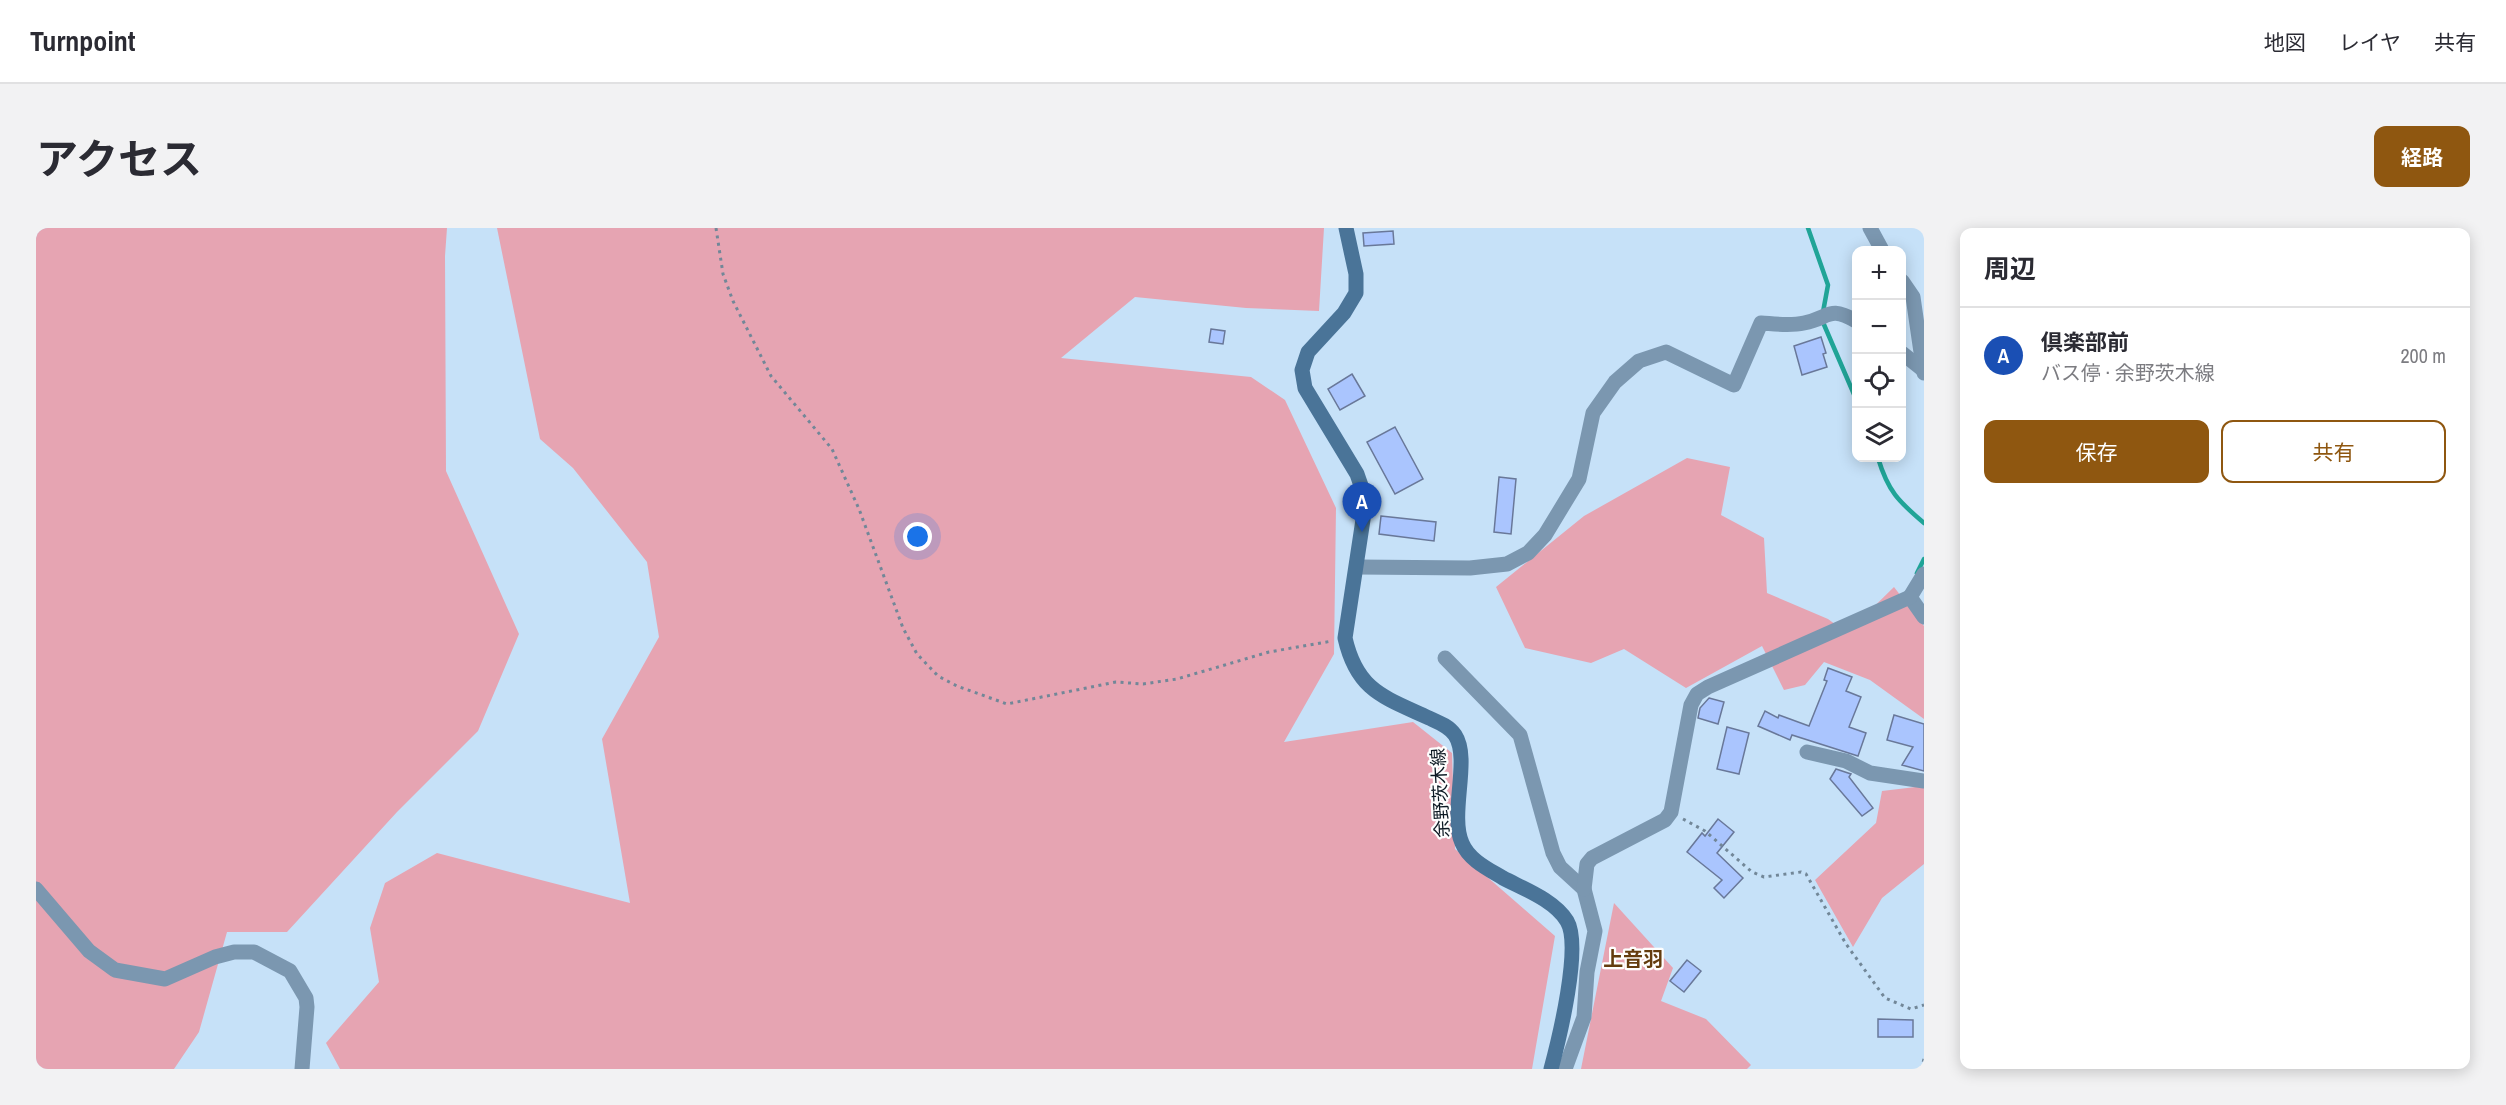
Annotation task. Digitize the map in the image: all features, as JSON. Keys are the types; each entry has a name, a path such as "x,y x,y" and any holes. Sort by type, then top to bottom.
{"main road":[{"name":"余野茨木線","path":"1346,228 1356,274 1356,293 1344,313 1308,352 1302,370 1305,388 1357,474 1366,500 1358,567 1345,638 1348,653 1358,673 1375,693 1446,726 1456,736 1461,754 1458,828 1462,845 1478,864 1554,907 1568,922 1573,942 1562,1028 1551,1069"}],"street":[{"path":"1870,228 1880,246"},
{"path":"1906,287 1912,297 1923,371"},
{"path":"1358,567 1470,568 1507,564 1528,553 1545,535 1579,479 1593,413 1615,382 1639,361 1666,352 1734,386 1761,323 1786,326 1807,323 1828,313 1841,313 1852,318"},
{"path":"1903,354 1923,371"},
{"path":"1565,1069 1584,1017 1587,972 1596,931 1584,889 1587,864 1592,858 1665,820 1671,812 1691,705 1697,694 1708,687 1910,597 1924,574"},
{"path":"1910,597 1924,617"},
{"path":"1445,658 1520,735 1553,853 1560,867 1584,889"},
{"path":"1807,752 1846,761 1870,773 1924,781"},
{"path":"36,889 89,951 115,970 150,979 165,979 214,957 234,952 254,952 291,971 306,998 303,1069"}],"path":[{"path":"716,228 723,274 733,301 771,376 832,449 859,508 903,628 917,654 938,676 957,686 1007,704 1116,682 1143,684 1177,679 1269,652 1345,638"},
{"path":"1671,812 1705,831 1752,872 1764,878 1801,872 1806,874 1846,944 1885,998 1911,1009 1924,1005"},
{"path":"1921,1069 1924,1059"}],"shaded area":[{"path":"36,228 447,228 445,256 446,471 519,634 478,731 397,812 287,932 227,932 199,1032 174,1069 36,1069"},
{"path":"497,228 1324,228 1319,311 1246,308 1135,297 1061,358 1251,377 1285,400 1336,508 1334,654 1284,742 1413,722 1452,753 1455,849 1555,936 1532,1069 340,1069 326,1043 379,982 370,928 385,883 437,853 630,903 602,739 659,637 647,562 573,468 540,439"},
{"path":"1687,458 1730,467 1721,515 1764,538 1767,593 1828,619 1847,633 1894,587 1924,626 1924,719 1870,680 1824,662 1805,685 1784,690 1762,646 1686,688 1624,649 1591,663 1525,648 1496,587 1584,516"},
{"path":"1924,786 1924,864 1882,898 1853,947 1815,880 1876,823 1882,791"},
{"path":"1614,903 1673,968 1661,1001 1706,1019 1751,1065 1747,1069 1581,1069"}],"building":[{"path":"1393,231 1394,244 1364,246 1363,233"},
{"path":"1211,329 1225,331 1223,344 1209,342"},
{"path":"1821,337 1827,367 1802,375 1794,346"},
{"path":"1352,374 1365,396 1340,410 1328,389"},
{"path":"1395,427 1423,479 1395,494 1367,442"},
{"path":"1499,477 1516,479 1511,534 1494,532"},
{"path":"1381,516 1436,522 1434,541 1379,534"},
{"path":"1828,668 1852,677 1846,691 1861,697 1849,727 1866,733 1858,756 1792,735 1790,740 1758,726 1765,711 1778,718 1779,715 1809,726 1827,681 1824,680"},
{"path":"1709,698 1724,702 1718,724 1698,718 1700,708"},
{"path":"1894,715 1924,724 1924,771 1902,765 1913,747 1887,740"},
{"path":"1727,727 1749,733 1739,774 1717,769"},
{"path":"1836,769 1851,774 1849,777 1873,808 1862,816 1830,779"},
{"path":"1718,819 1734,832 1717,853 1743,878 1724,898 1714,888 1722,880 1687,852 1702,833 1705,836"},
{"path":"1687,960 1701,971 1684,992 1670,981"},
{"path":"1878,1019 1913,1020 1913,1037 1878,1037"}],"waterway":[{"path":"1808,228 1828,285 1823,312"},
{"path":"1822,320 1852,390"},
{"path":"1880,462 1895,495 1924,523"},
{"path":"1917,573 1924,559"}],"place":[{"name":"倶楽部前","path":"1362,532"}],"district":[{"name":"上音羽","path":"1633,958"}]}
